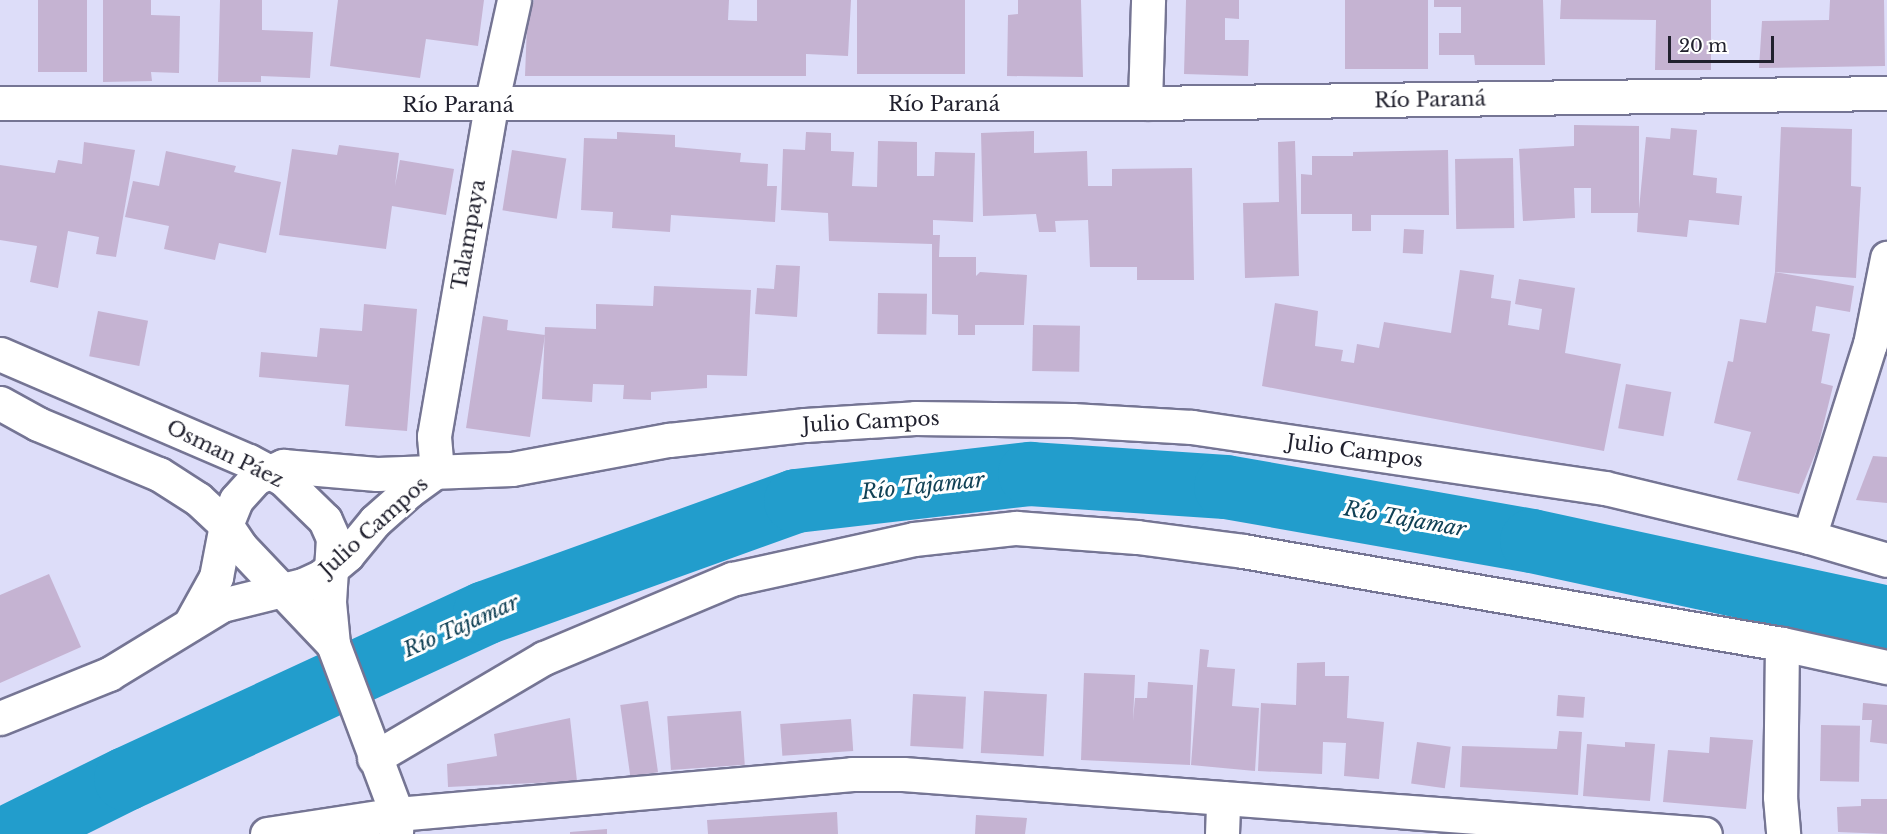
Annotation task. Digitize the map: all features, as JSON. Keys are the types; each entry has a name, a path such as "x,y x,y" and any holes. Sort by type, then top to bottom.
{"street":[{"name":"Talampaya","path":"437,471 434,436 492,105 514,0"},
{"path":"1145,104 1148,0"},
{"name":"Río Paraná","path":"0,103 1145,104 1887,93"},
{"path":"1809,537 1870,344 1887,258"},
{"name":"Osman Páez","path":"0,354 249,461 284,480 325,520 333,538 333,567 329,602 333,644 369,745"},
{"name":"Osman Páez","path":"0,403 38,424 159,474 198,499 226,525 240,546 333,644"},
{"name":"Julio Campos","path":"0,718 109,674 222,605 303,585 322,576 347,555 375,520 437,471 512,469 669,440 806,425 915,418 1072,420 1192,427 1605,488 1809,537 1887,560"},
{"path":"190,624 216,577 226,525 236,500 256,478 283,466 377,474 437,471"},
{"path":"397,824 369,745 544,658 732,579 914,539 1016,528 1137,537 1243,551 1782,645 1887,667"},
{"path":"1782,645 1780,797 1783,834"},
{"path":"267,834 397,824 852,774 903,774 1605,830 1705,834"},
{"path":"1222,834 1223,798"}],"building":[{"path":"38,0 87,0 87,72 38,72"},
{"path":"103,0 151,0 151,15 180,16 179,73 151,72 152,81 103,82"},
{"path":"220,0 262,0 262,30 313,32 310,78 261,76 261,82 218,82"},
{"path":"338,0 484,0 478,46 426,39 420,78 330,66"},
{"path":"534,0 729,0 728,20 757,21 757,0 851,0 848,56 806,54 806,76 525,76 527,25"},
{"path":"857,0 965,0 965,74 857,74"},
{"path":"1018,0 1081,0 1083,77 1007,76 1008,15 1018,14"},
{"path":"1186,0 1239,0 1239,19 1225,18 1225,40 1249,40 1248,76 1184,74"},
{"path":"1345,0 1428,0 1428,69 1345,69"},
{"path":"1434,0 1543,0 1545,65 1475,65 1474,55 1439,55 1439,33 1461,33 1461,7 1434,7"},
{"path":"1561,0 1711,0 1711,70 1655,70 1656,20 1560,19"},
{"path":"1830,0 1884,0 1885,66 1759,68 1762,21 1829,20"},
{"path":"1574,125 1639,126 1639,209 1646,137 1670,139 1671,128 1697,130 1693,175 1717,178 1716,193 1742,196 1739,225 1689,220 1687,237 1637,232 1638,213 1591,213 1591,188 1574,188 1575,218 1523,221 1519,149 1574,146"},
{"path":"1781,127 1852,129 1851,186 1861,187 1856,278 1775,272"},
{"path":"1034,131 1034,153 1087,151 1088,186 1112,186 1112,169 1192,168 1194,280 1137,280 1137,267 1090,267 1088,220 1055,221 1056,232 1039,232 1036,214 983,216 981,133"},
{"path":"617,132 675,135 675,147 741,153 740,162 768,164 767,186 777,186 775,222 671,215 670,232 612,228 613,212 581,210 584,138 617,139"},
{"path":"806,132 831,133 831,151 854,152 852,186 877,187 878,141 917,142 917,176 934,176 935,152 975,153 973,222 933,220 933,235 940,235 939,257 976,257 976,276 980,272 1027,275 1024,325 975,325 975,335 958,335 958,315 932,314 932,244 829,241 828,213 781,210 783,149 805,150"},
{"path":"1295,141 1299,276 1245,278 1243,203 1279,202 1278,142"},
{"path":"84,142 135,150 116,257 96,254 99,237 68,231 58,288 30,282 37,246 0,240 0,165 55,173 58,160 82,164"},
{"path":"339,145 399,153 395,186 400,160 454,169 446,215 392,206 386,249 279,235 292,149 337,155"},
{"path":"512,150 566,159 557,219 502,210"},
{"path":"1448,150 1449,215 1371,215 1371,231 1352,231 1352,214 1301,214 1301,174 1312,175 1312,156 1353,156 1353,152"},
{"path":"166,151 236,166 234,172 281,182 266,253 219,243 215,260 164,249 169,226 125,217 133,181 159,186"},
{"path":"1513,158 1514,228 1456,229 1455,159"},
{"path":"1404,229 1424,230 1423,254 1403,253"},
{"path":"776,265 800,266 797,317 755,314 757,288 774,289"},
{"path":"1460,270 1494,275 1491,298 1511,301 1508,325 1539,330 1542,309 1515,304 1519,279 1575,288 1565,353 1621,364 1604,451 1262,386 1275,303 1318,311 1315,346 1343,350 1341,361 1354,363 1357,344 1379,348 1384,322 1451,333"},
{"path":"1775,272 1854,286 1850,312 1816,306 1812,331 1830,334 1821,383 1833,386 1818,447 1799,494 1737,480 1751,432 1714,423 1728,361 1733,362 1740,319 1766,323"},
{"path":"654,286 751,290 747,376 707,375 707,388 651,392 651,400 623,399 624,385 593,384 592,402 542,399 545,327 596,329 596,304 653,306"},
{"path":"878,293 927,294 926,335 877,334"},
{"path":"364,304 417,309 407,431 345,426 349,385 259,377 261,352 317,357 320,328 362,331"},
{"path":"98,311 148,321 139,366 89,356"},
{"path":"483,316 508,320 507,330 545,335 530,437 466,428"},
{"path":"1033,325 1080,326 1079,372 1032,371"},
{"path":"1626,384 1671,392 1663,436 1618,428"},
{"path":"1873,456 1887,457 1887,503 1856,500"},
{"path":"49,574 81,647 0,683 0,595"},
{"path":"1200,649 1209,650 1207,667 1235,669 1232,706 1259,708 1255,771 1191,765"},
{"path":"1325,662 1325,676 1349,676 1347,718 1384,722 1379,779 1344,776 1346,743 1323,742 1322,774 1258,771 1261,703 1296,705 1297,663"},
{"path":"1084,673 1135,675 1133,721 1135,698 1147,698 1148,682 1193,685 1190,765 1081,760"},
{"path":"984,691 1047,694 1044,756 981,753"},
{"path":"913,694 966,697 963,749 910,746"},
{"path":"1558,695 1585,697 1583,718 1557,716"},
{"path":"648,701 658,772 630,776 620,705"},
{"path":"1863,703 1887,705 1887,744 1870,742 1872,720 1862,720"},
{"path":"741,711 745,765 671,770 667,716"},
{"path":"570,718 577,781 448,787 447,764 497,756 494,734"},
{"path":"851,719 853,751 782,756 780,724"},
{"path":"1821,725 1860,726 1859,782 1820,781"},
{"path":"1559,731 1582,732 1578,795 1460,787 1462,746 1557,749"},
{"path":"1710,737 1753,740 1746,809 1663,802 1668,750 1709,753"},
{"path":"1417,742 1451,747 1445,788 1411,784"},
{"path":"1625,742 1655,744 1650,801 1583,796 1587,744 1625,747"},
{"path":"1861,799 1887,799 1887,834 1838,832 1837,807 1861,806"},
{"path":"837,812 838,834 708,834 707,820"},
{"path":"976,815 1027,818 1025,834 975,834"},
{"path":"607,829 607,834 570,834 570,832"}],"waterway":[{"name":"Río Tajamar","path":"15,834 126,779 485,613 796,501 1030,474 1226,487 1532,541 1887,618"}]}
